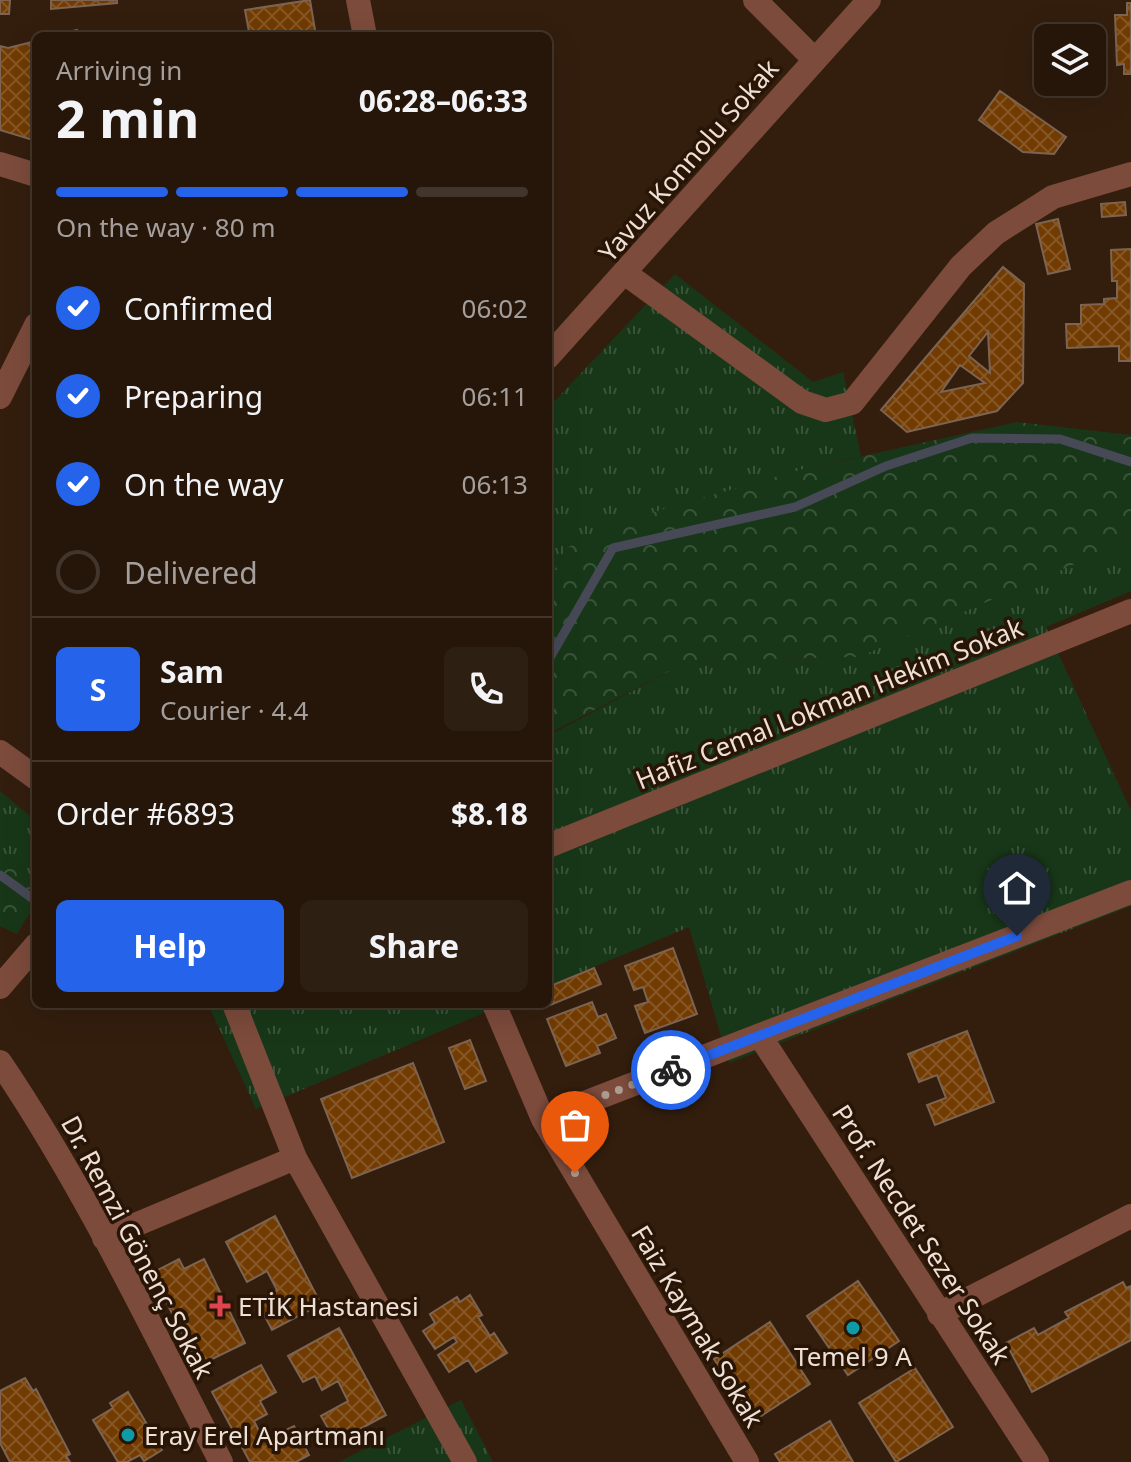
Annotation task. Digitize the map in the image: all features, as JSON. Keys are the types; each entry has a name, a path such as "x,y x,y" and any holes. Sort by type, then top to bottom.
{"street":[{"path":"358,0 364,32"},
{"path":"755,0 814,59"},
{"name":"Yavuz Konnolu Sokak","path":"552,353 626,274 869,0"},
{"path":"0,164 32,174"},
{"path":"626,274 802,402 832,410 861,396 961,266 996,233 1053,197 1131,174"},
{"path":"0,397 32,333"},
{"name":"Hafiz Cemal Lokman Hekim Sokak","path":"552,844 1131,611"},
{"path":"0,752 32,775"},
{"path":"543,1119 1131,892"},
{"path":"0,987 32,950"},
{"path":"236,1008 295,1158 465,1462"},
{"name":"Faiz Kaymak Sokak","path":"496,1008 543,1119 747,1462"},
{"name":"Prof. Necdet Sezer Sokak","path":"760,1036 1037,1462"},
{"name":"Dr. Remzi Gönenç Sokak","path":"0,1062 35,1115 104,1238 221,1462"},
{"path":"104,1238 295,1158"},
{"path":"939,1314 1131,1216"}],"green space":[{"path":"675,274 813,382 843,372 861,456 800,470 568,547 552,574 552,404"},
{"path":"1017,422 1131,435 1131,540 858,657 689,661 552,732 552,574 568,547 660,510 800,470"},
{"path":"1131,540 1131,591 1046,627 1131,811 1131,906 729,1063 689,927 552,984 552,734 689,661 858,657"},
{"path":"0,791 32,818 32,877 0,851"},
{"path":"0,851 32,877 32,910 17,934 0,926"},
{"path":"210,1008 496,1008 256,1109"},
{"path":"461,1400 493,1462 339,1462"}],"building":[{"path":"0,0 10,0 9,14 0,14"},
{"path":"51,0 117,0 117,3 51,9"},
{"path":"310,0 315,32 249,32 245,10"},
{"path":"1127,3 1131,3 1131,74 1124,74 1124,64 1117,65 1115,15 1127,15"},
{"path":"32,42 32,140 0,130 0,46 8,48"},
{"path":"1000,91 1066,137 1054,154 1023,152 979,120"},
{"path":"1125,202 1126,215 1102,217 1101,204"},
{"path":"1058,219 1070,269 1048,274 1036,224"},
{"path":"1131,249 1131,361 1119,361 1119,346 1067,348 1066,324 1081,324 1081,305 1104,304 1104,299 1117,298 1117,281 1112,281 1111,250"},
{"path":"1003,267 1024,284 1023,383 997,411 907,432 881,410","holes":["988,332 990,373 969,356","960,365 985,383 941,392"]},
{"path":"673,948 697,1014 645,1033 635,1006 648,1002 643,987 634,990 625,966"},
{"path":"594,968 601,984 552,1004 552,985"},
{"path":"592,1002 598,1017 606,1014 616,1038 597,1046 600,1053 566,1066 547,1019"},
{"path":"967,1031 994,1102 935,1125 927,1105 946,1098 937,1075 919,1082 908,1054"},
{"path":"470,1040 486,1081 465,1089 449,1048"},
{"path":"413,1063 444,1142 352,1178 321,1099"},
{"path":"275,1216 321,1304 272,1330 257,1301 277,1290 267,1271 247,1282 226,1242"},
{"path":"179,1259 184,1269 204,1259 245,1343 198,1366 152,1273"},
{"name":"Temel 9 A","path":"858,1281 899,1341 848,1375 807,1316"},
{"path":"1123,1282 1126,1288 1131,1286 1131,1340 1032,1392 1006,1343 1034,1328 1038,1335 1069,1318 1065,1312"},
{"path":"470,1295 482,1315 478,1317 490,1336 494,1333 507,1353 476,1372 468,1360 449,1372 438,1355 457,1342 454,1337 435,1349 423,1331 435,1323 430,1314 457,1297 460,1302"},
{"path":"770,1322 810,1384 755,1420 714,1359"},
{"path":"339,1328 386,1415 336,1442 321,1416 348,1401 338,1381 322,1390 315,1376 303,1382 288,1356"},
{"path":"261,1365 276,1392 260,1401 267,1414 254,1421 264,1441 294,1426 309,1455 296,1462 250,1462 212,1392"},
{"path":"915,1368 953,1427 896,1462 859,1403"},
{"path":"25,1378 33,1391 36,1389 70,1454 66,1456 70,1462 10,1462 0,1443 0,1391"},
{"name":"Eray Erel Apartmanı","path":"128,1392 162,1450 144,1461 140,1455 127,1462 118,1462 93,1420 113,1408 110,1403"},
{"path":"830,1421 853,1462 780,1462 775,1454"}],"waterway":[{"path":"552,654 613,548 795,507 886,466 972,438 1060,439 1131,462"},
{"path":"0,875 32,898"}],"way so far":[{"path":"575,1173 543,1119 671,1070"}],"place":[{"name":"ETİK Hastanesi","path":"220,1306"},
{"name":"Temel 9 A","path":"853,1328"},
{"name":"Eray Erel Apartmanı","path":"128,1435"}],"route":[{"path":"671,1070 1017,936"}]}
